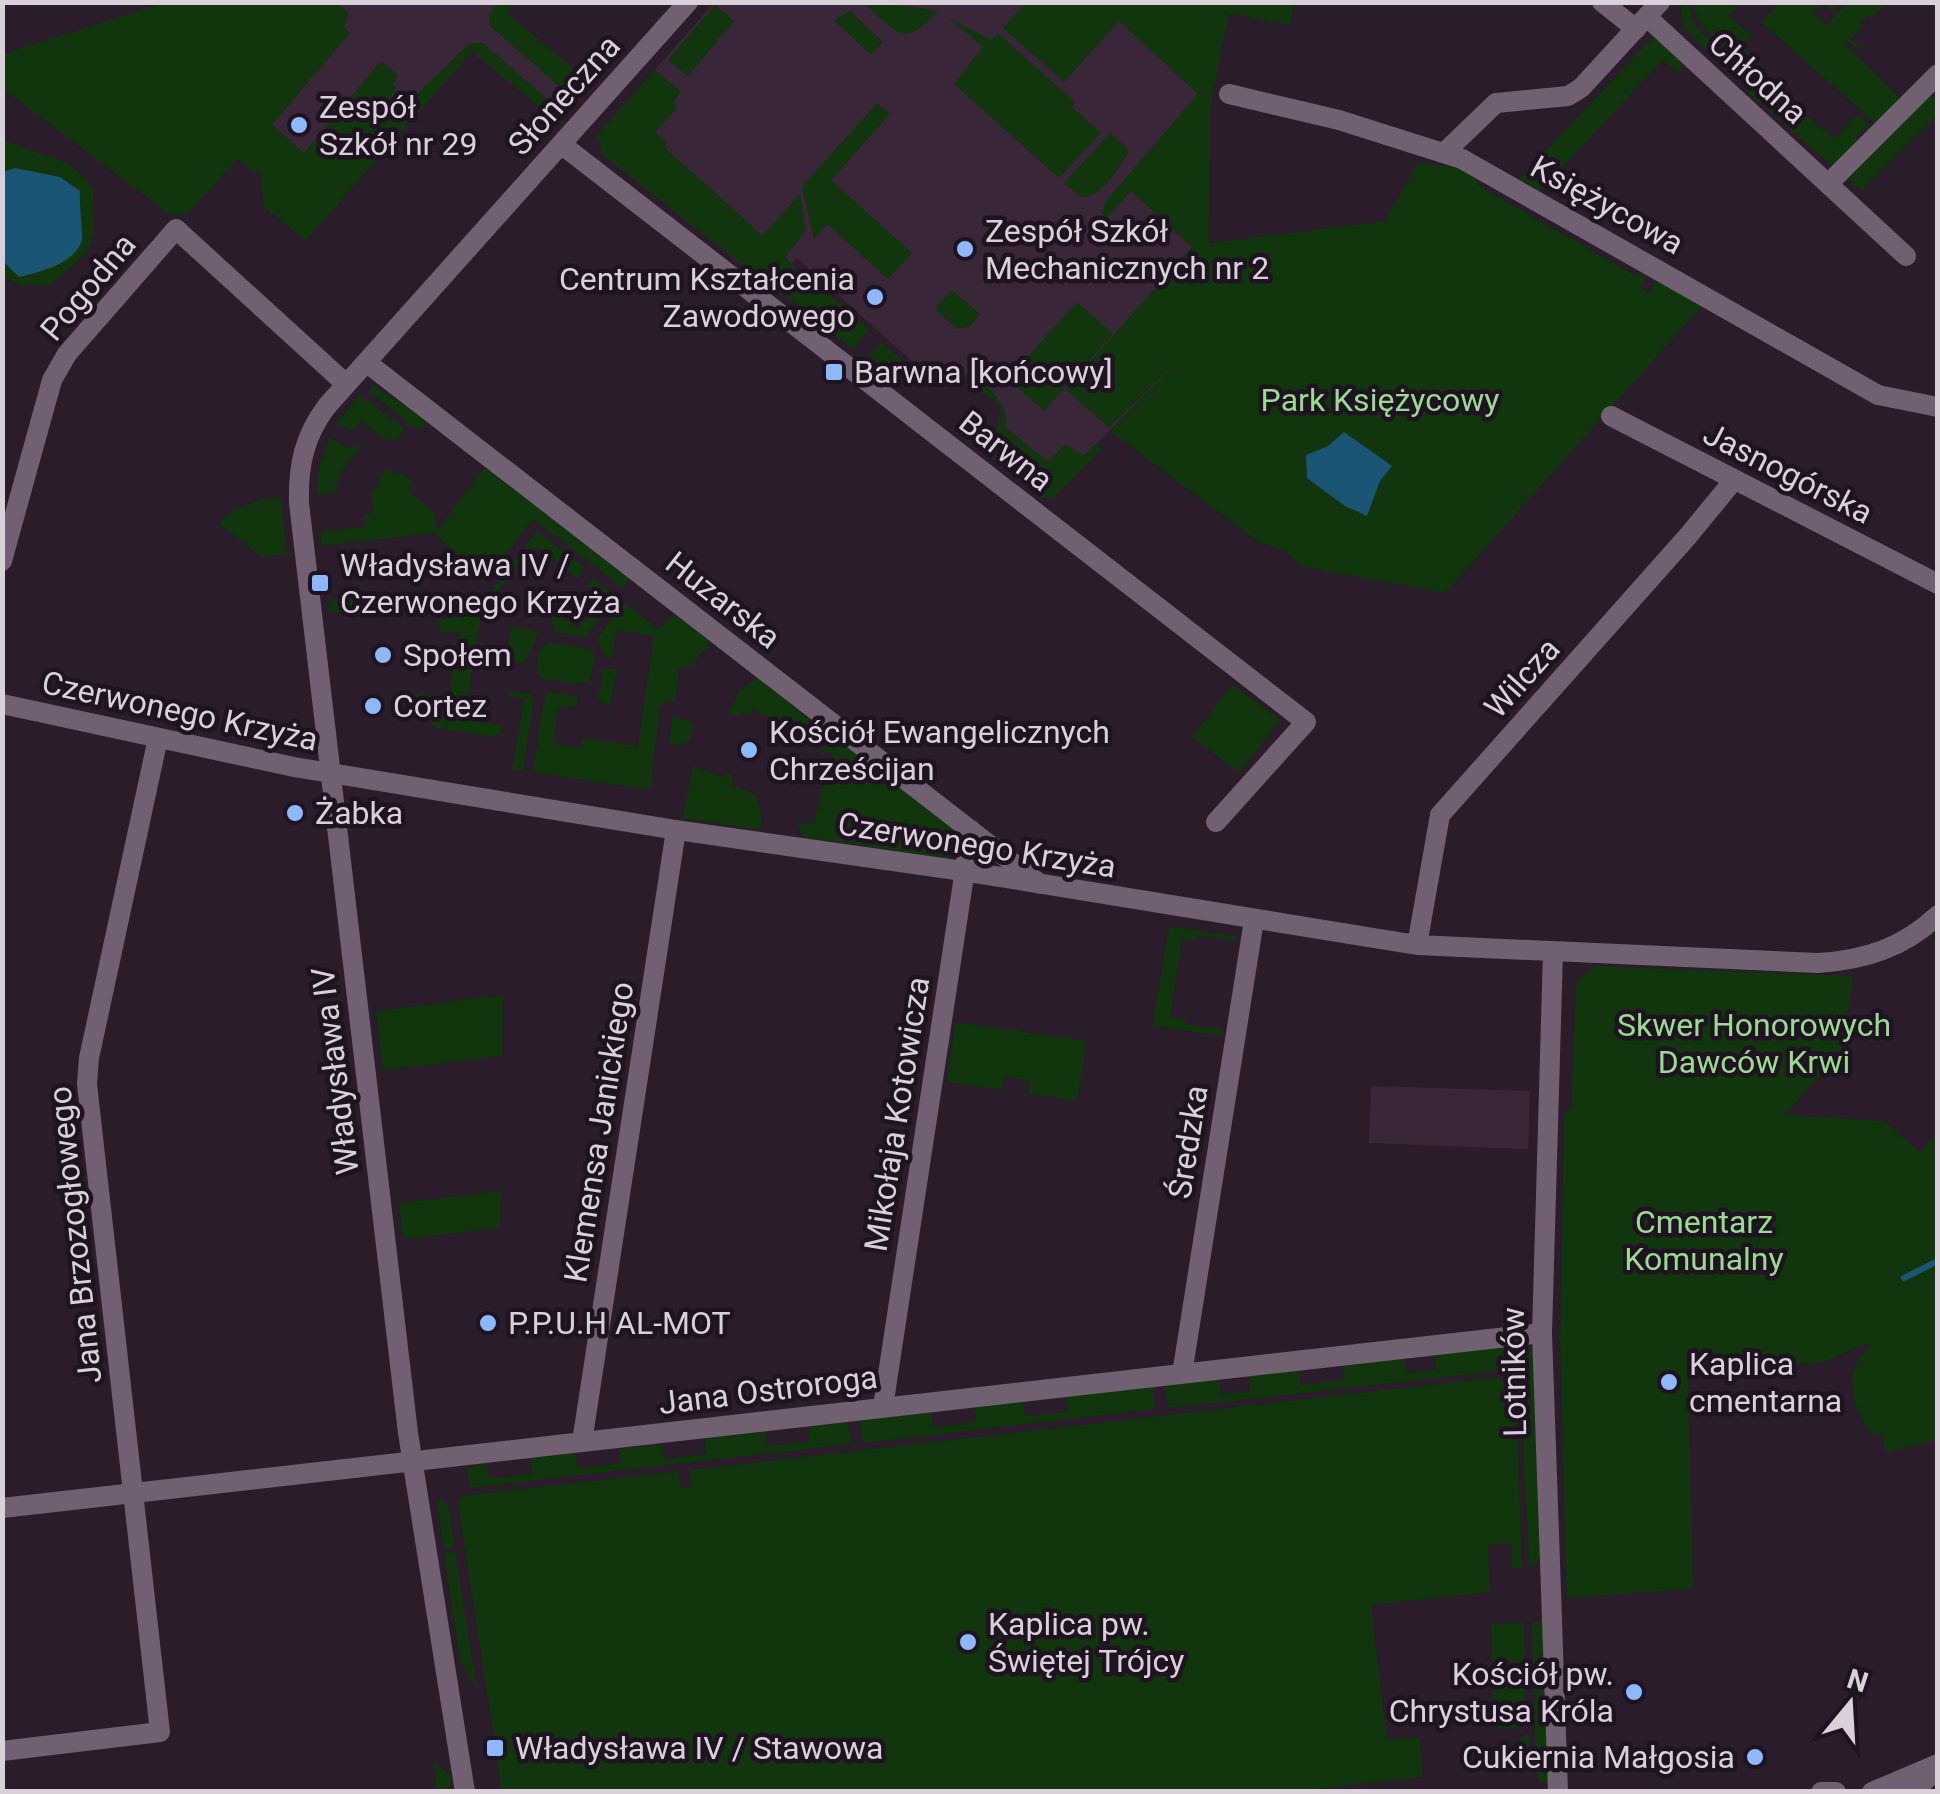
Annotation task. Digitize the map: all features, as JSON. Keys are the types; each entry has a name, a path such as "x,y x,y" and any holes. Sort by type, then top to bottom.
{"street":[{"name":"Słoneczna","path":"366,362 688,2"},
{"name":"Chłodna","path":"1602,2 1647,16 1906,256"},
{"path":"1445,152 1496,103 1568,96 1580,88 1647,16"},
{"path":"1829,183 1938,74"},
{"name":"Księżycowa","path":"1229,94 1340,120 1445,152 1878,395 1938,407"},
{"name":"Barwna","path":"561,144 1306,722 1216,822"},
{"name":"Pogodna","path":"2,561 52,380 68,354 176,229 346,384"},
{"name":"Władysława IV","path":"366,362 311,430 299,479 329,772 412,1461 465,1792"},
{"name":"Huzarska","path":"366,362 1043,886"},
{"name":"Jasnogórska","path":"1611,416 1938,584"},
{"name":"Wilcza","path":"1416,945 1440,815 1734,480"},
{"name":"Czerwonego Krzyża","path":"2,704 329,772 1416,945 1847,962 1901,943 1938,915"},
{"name":"Jana Brzozogłowego","path":"2,1751 160,1732 87,1084 89,1058 158,738"},
{"name":"Klemensa Janickiego","path":"582,1442 676,830"},
{"name":"Mikołaja Kotowicza","path":"884,1406 971,830"},
{"name":"Średzka","path":"1182,1374 1254,920"},
{"name":"Lotników","path":"1553,952 1542,1333 1558,1792"},
{"name":"Jana Ostroroga","path":"2,1508 1542,1333"},
{"path":"1872,1792 1938,1767"},
{"path":"1910,1792 1938,1767"},
{"path":"1820,1792 1836,1792"}],"shaded area":[{"name":"Zespół Szkół nr 29","path":"168,3 515,3 507,13 588,81 553,119 472,51 305,241 264,206 261,176 171,110"},
{"name":"Zespół Szkół Mechanicznych nr 2","path":"714,3 1188,3 1216,77 1210,106 1208,226 1214,326 1042,498 993,459 1001,405 961,374 947,375 935,365 926,374 797,258 771,288 602,154 597,135"},
{"path":"1371,1086 1530,1091 1528,1149 1369,1143"}],"green space":[{"path":"163,3 337,3 349,14 344,27 350,33 272,125 304,153 381,61 399,76 391,96 397,102 406,92 413,98 470,43 483,43 556,107 558,113 553,119 473,51 305,241 264,206 261,177 237,159 188,214 170,215 2,88 3,54"},
{"path":"497,3 515,3 507,13 591,84 576,101 490,26 489,15"},
{"path":"864,3 938,10 916,30 901,33"},
{"name":"Park Księżycowy","path":"1026,3 1294,3 1290,25 1229,13 1210,106 1209,243 1385,221 1418,163 1460,168 1474,174 1478,185 1636,276 1646,275 1641,287 1649,293 1657,281 1702,306 1445,593 1300,566 1285,550 1260,543 1110,431 1195,344 1109,428 1066,389 1192,247 1131,191 1106,219 1102,212 1106,201 1198,94 1119,21 1064,82 1003,28"},
{"path":"1683,3 1690,3 1692,20 1701,32 1746,64 1737,75 1690,34 1681,13"},
{"path":"1694,3 1740,3 1728,16 1753,36 1744,46 1755,56 1750,61 1714,38 1700,22"},
{"path":"1779,3 1822,3 1813,13 1826,25 1847,3 1886,3 1871,19 1867,16 1851,39 1861,47 1859,50 1848,41 1845,44 1902,100 1878,126 1761,22"},
{"path":"1822,3 1840,3 1832,11"},
{"path":"715,5 734,21 688,76 668,60"},
{"path":"850,11 883,42 871,55 834,20"},
{"path":"949,18 991,40 998,33 1075,102 1072,107 1101,133 1059,178 954,84 983,47"},
{"path":"1652,38 1660,39 1685,61 1679,74 1663,60 1540,191 1519,179"},
{"path":"655,70 681,92 673,102 678,107 655,132 667,143 664,147 763,236 800,194 806,230 785,257 795,267 781,295 602,154 597,135"},
{"path":"1754,71 1831,136 1838,137 1856,115 1874,130 1871,133 1865,128 1856,137 1861,143 1836,169 1748,93 1751,88 1745,82"},
{"path":"1928,95 1937,100 1937,115 1861,191 1848,179"},
{"path":"877,103 890,114 831,180 912,253 888,279 827,224 814,239 802,187"},
{"path":"1110,133 1129,151 1103,187 1082,197 1064,183"},
{"path":"2,140 68,163 87,179 93,191 94,233 88,252 49,286 20,285 3,277"},
{"path":"801,269 869,330 853,349 785,296"},
{"path":"952,290 980,314 970,326 957,329 935,309"},
{"path":"1077,302 1113,334 1044,411 1008,379"},
{"path":"882,342 920,377 894,377 867,360"},
{"path":"961,372 994,393 1004,409 1005,427 1048,462 1065,444 1084,456 1099,441 1101,450 1053,498 1042,498 993,459 1001,406 966,378 950,377 950,373"},
{"path":"371,383 424,419 425,429 415,428 371,393"},
{"path":"362,396 405,429 395,441 386,441 362,422 351,431 336,424"},
{"path":"329,437 344,447 362,446 341,473 337,492 318,495 318,474"},
{"path":"485,467 628,578 624,589 533,519 484,583 435,533 322,546 320,532 366,526 366,514 374,512 372,492 387,468 412,481 410,492 435,513 436,532"},
{"path":"281,497 286,554 261,557 218,523 247,505"},
{"path":"537,531 585,568 578,579 538,548 531,548 491,600 480,621 464,719 501,725 500,734 492,737 437,728 432,725 433,714 409,709 401,690 449,698 460,632 440,633 438,619 453,617 451,602 486,598"},
{"path":"592,578 611,592 612,603 586,637 555,632 549,611 553,596 560,601 554,610 578,629 600,596 587,586"},
{"path":"420,591 419,599 412,605 330,613 328,601"},
{"path":"624,603 659,629 673,614 708,639 706,653 703,651 690,668 680,665 675,702 660,706 650,790 533,772 545,695 549,691 578,697 576,708 559,706 553,743 581,748 583,738 638,746 654,636 617,630 612,658 605,656 597,639"},
{"path":"511,626 539,632 525,663 506,661"},
{"path":"549,642 592,650 595,660 589,682 542,679 536,670 539,650"},
{"path":"603,669 617,669 609,707 598,700"},
{"path":"758,678 810,720 796,742 782,736 784,731 776,727 778,721 752,710 749,715 742,712 739,717 727,717 739,691"},
{"path":"1233,684 1280,720 1239,773 1192,737"},
{"path":"511,690 532,694 534,698 523,771 512,770 524,699 507,695"},
{"path":"673,715 694,724 688,744 669,744"},
{"path":"837,739 957,832 961,837 956,853 944,858 803,837 797,822 814,824 828,777 826,770 830,768 828,761 833,759 831,751 821,755 825,742"},
{"path":"693,766 724,778 727,772 734,776 731,784 756,795 762,816 760,830 683,818"},
{"path":"1169,926 1237,936 1236,941 1197,935 1196,940 1182,938 1170,1016 1185,1019 1185,1024 1222,1029 1221,1036 1153,1026"},
{"name":"Cmentarz Komunalny","path":"1593,966 1853,976 1842,1050 1785,1115 1884,1121 1920,1152 1937,1132 1938,1439 1886,1453 1882,1432 1872,1435 1853,1391 1855,1368 1868,1348 1867,1343 1824,1362 1688,1372 1693,1589 1567,1598 1560,1341 1564,1118 1572,1101 1576,983"},
{"path":"503,995 502,1056 383,1070 376,1011"},
{"path":"955,1022 1087,1041 1077,1101 1029,1094 1030,1081 1004,1077 1002,1090 947,1082"},
{"path":"501,1191 500,1228 403,1239 399,1203"},
{"path":"1519,1345 1533,1349 1540,1553 1538,1564 1529,1567"},
{"path":"1503,1346 1508,1365 1500,1371 1168,1408 1165,1385 1219,1379 1221,1394 1250,1391 1249,1376 1298,1370 1301,1385 1344,1380 1343,1365 1404,1358 1406,1373 1436,1370 1435,1354"},
{"path":"1498,1377 1516,1393 1522,1568 1512,1568 1511,1544 1488,1545 1490,1592 1371,1605 1387,1740 1419,1737 1423,1777 1291,1792 502,1791 458,1502 463,1496 679,1471 681,1488 691,1487 690,1470"},
{"path":"1153,1387 1155,1409 863,1443 860,1421 931,1412 933,1427 976,1422 975,1407 1023,1401 1025,1416 1067,1412 1066,1397"},
{"path":"848,1422 851,1444 470,1488 467,1466 487,1464 490,1479 532,1473 531,1458 575,1453 578,1468 620,1463 619,1449 662,1444 665,1459 706,1454 705,1438 765,1432 767,1446 809,1442 808,1427"},
{"path":"437,1500 448,1505 455,1547 444,1549"},
{"path":"455,1551 477,1689 460,1661 444,1553"},
{"path":"1532,1622 1543,1622 1549,1785 1538,1780 1536,1769"},
{"path":"1491,1623 1524,1623 1525,1662 1492,1662"},
{"path":"1526,1666 1526,1724 1520,1728 1494,1729 1492,1667"},
{"path":"1525,1733 1529,1735 1529,1766 1503,1771 1505,1763"},
{"path":"433,1760 451,1776 449,1791 437,1791"}],"water":[{"path":"15,168 60,177 80,191 82,237 78,248 64,261 19,277 2,260 3,172"},
{"path":"1344,432 1392,466 1380,481 1367,516 1345,506 1307,478 1306,455 1328,446"}],"waterway":[{"path":"1904,1278 1938,1261"}],"place":[{"name":"Zespół Szkół nr 29","path":"299,125"},
{"name":"Zespół Szkół Mechanicznych nr 2","path":"965,249"},
{"name":"Centrum Kształcenia Zawodowego","path":"875,297"},
{"name":"Barwna [końcowy]","path":"834,372"},
{"name":"Władysława IV / Czerwonego Krzyża","path":"320,583"},
{"name":"Społem","path":"383,655"},
{"name":"Cortez","path":"373,706"},
{"name":"Kościół Ewangelicznych Chrześcijan","path":"749,750"},
{"name":"Żabka","path":"295,813"},
{"name":"P.P.U.H AL-MOT","path":"488,1323"},
{"name":"Kaplica cmentarna","path":"1669,1382"},
{"name":"Kaplica pw. Świętej Trójcy","path":"968,1642"},
{"name":"Kościół pw. Chrystusa Króla","path":"1634,1692"},
{"name":"Władysława IV / Stawowa","path":"495,1748"},
{"name":"Cukiernia Małgosia","path":"1755,1757"}],"park label":[{"name":"Skwer Honorowych Dawców Krwi","path":"1754,1044"}]}
